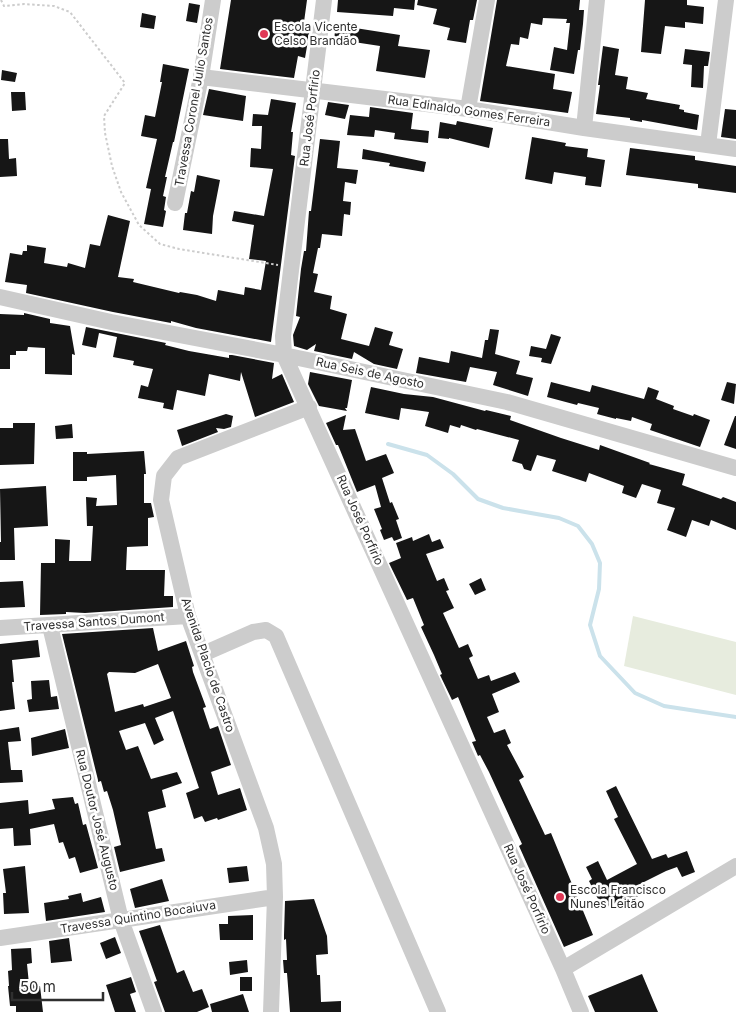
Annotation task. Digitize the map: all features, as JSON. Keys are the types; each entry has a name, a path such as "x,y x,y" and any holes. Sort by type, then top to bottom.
{"street":[{"name":"Travessa Coronel Julio Santos","path":"175,203 200,77 212,0"},
{"name":"Rua José Porfirio","path":"324,0 283,336 284,354 581,1012"},
{"path":"468,109 486,0"},
{"path":"584,128 597,0"},
{"path":"708,145 726,0"},
{"name":"Rua Edinaldo Gomes Ferreira","path":"200,77 468,109 584,128 736,149"},
{"name":"Rua Seis de Agosto","path":"0,297 111,322 284,354 507,402 736,468"},
{"name":"Avenida Placio de Castro","path":"271,1012 275,897 274,864 266,828 188,616 161,500 164,476 178,458 309,407"},
{"name":"Travessa Santos Dumont","path":"0,628 188,616"},
{"name":"Rua Doutor José Augusto","path":"50,626 121,920 154,1012"},
{"path":"203,654 253,632 266,630 276,636 438,1012"},
{"path":"563,969 736,866"},
{"name":"Travessa Quintino Bocaiuva","path":"0,938 275,897"}],"path":[{"path":"1,0 4,6 24,4 54,6 70,12 125,83 104,116 105,132 112,166 121,192 139,224 160,244 179,250 292,267"}],"shaded area":[{"path":"633,616 736,642 736,695 624,666"}],"building":[{"name":"Escola Vicente Celso Brandão","path":"231,0 307,0 304,22 311,23 305,58 298,56 294,78 220,69"},
{"path":"338,0 415,0 414,10 394,8 393,16 337,12"},
{"path":"418,0 477,0 473,20 470,20 466,43 447,40 450,28 433,24 437,9 417,5"},
{"path":"497,0 580,0 579,10 584,10 583,24 580,50 578,50 574,74 550,70 554,47 567,50 570,23 566,23 567,19 543,18 542,25 531,23 528,39 520,37 519,45 511,44 506,66 555,74 553,89 572,92 568,113 480,101"},
{"path":"645,0 687,0 687,5 704,7 703,24 685,22 685,28 665,26 661,54 641,52"},
{"path":"189,3 200,5 197,23 186,21"},
{"path":"142,13 156,16 154,29 140,27"},
{"path":"336,25 400,35 398,46 430,50 425,78 376,71 380,46 334,39"},
{"path":"603,46 619,49 615,75 628,77 626,89 648,93 646,99 680,105 679,109 684,110 684,112 699,115 697,130 596,114"},
{"path":"685,49 710,52 708,66 704,66 703,88 691,87 692,65 683,64"},
{"path":"163,64 189,69 165,177 167,177 163,196 166,197 164,210 166,211 163,227 144,224 151,189 146,188 157,139 141,136 145,115 155,117 162,82 160,82"},
{"path":"2,70 17,73 15,82 1,80"},
{"path":"209,89 246,96 243,121 203,115"},
{"path":"11,92 25,92 26,110 12,111"},
{"path":"271,99 296,103 291,132 293,132 291,155 295,156 271,342 196,328 171,321 171,323 113,312 26,293 27,285 5,282 10,253 22,255 23,251 27,251 27,245 46,248 44,263 67,267 68,263 85,268 90,244 100,246 108,215 130,221 118,277 134,279 133,282 179,293 197,295 216,301 218,290 244,295 245,287 261,290 266,261 249,259 254,225 232,221 234,211 264,216 273,169 250,167 251,148 261,149 262,126 252,126 253,114 268,115"},
{"path":"328,102 349,105 345,119 325,115"},
{"path":"370,107 413,113 411,129 429,131 428,143 394,139 395,133 375,130 374,137 347,135 350,115 369,117"},
{"path":"725,109 736,110 736,139 721,137"},
{"path":"457,121 493,128 489,148 449,138 438,138 440,122 456,125"},
{"path":"532,137 566,143 565,146 588,149 587,157 605,160 601,187 585,185 586,177 554,172 552,184 525,179"},
{"path":"0,139 8,139 9,159 16,158 17,176 0,177"},
{"path":"320,139 340,141 337,168 358,170 356,184 345,182 343,201 351,202 350,215 344,214 342,236 322,234 313,273 318,274 314,292 332,296 330,309 347,314 341,339 369,346 375,327 393,332 389,345 403,349 397,369 374,364 354,352 352,359 314,351 316,344 307,350 294,346 293,335 300,317 296,316 301,269 304,251 306,251 309,211 311,211"},
{"path":"630,148 695,156 695,160 736,166 736,193 698,188 698,184 626,175"},
{"path":"363,149 426,162 424,172 389,166 390,163 362,159"},
{"path":"197,175 220,180 213,216 212,234 183,230 185,213 187,213 191,191 194,192"},
{"path":"24,313 50,319 50,323 70,326 75,355 72,354 72,375 45,374 45,348 28,347 27,351 16,351 16,355 10,355 10,369 0,369 0,314 24,315"},
{"path":"86,327 166,343 165,345 189,351 229,358 229,355 232,355 274,363 272,379 282,374 294,402 255,417 241,372 240,381 209,374 205,396 177,390 173,410 163,408 164,403 138,398 141,385 148,387 153,369 133,365 134,361 113,357 117,337 99,333 96,348 82,345"},
{"path":"490,329 499,330 495,354 520,361 516,374 533,378 528,396 493,385 497,372 470,367 466,382 416,373 419,357 449,363 451,351 482,358 485,340 488,340"},
{"path":"551,334 561,337 551,364 541,362 542,358 529,356 531,346 546,349"},
{"path":"310,372 352,380 347,408 345,408 347,411 319,406 308,384"},
{"path":"551,382 590,392 592,385 644,399 648,387 659,391 656,399 674,406 673,409 710,420 700,447 650,430 652,424 632,417 631,421 616,419 597,414 599,408 578,403 577,405 547,397"},
{"path":"727,382 736,384 734,404 721,400"},
{"path":"371,387 404,394 433,397 511,416 510,420 561,438 599,450 600,445 649,464 685,474 682,485 721,499 723,497 736,502 736,530 711,520 709,526 692,520 686,537 667,530 675,508 657,503 661,490 642,484 636,498 622,493 624,486 589,473 586,482 552,471 556,460 537,455 531,471 524,469 522,464 512,461 519,440 461,425 460,428 450,425 448,433 425,426 429,412 401,408 399,420 365,413"},
{"path":"226,414 233,416 231,427 224,429 216,428 218,432 182,446 177,430"},
{"path":"346,415 343,430 355,429 366,461 386,454 394,473 382,478 390,503 392,502 399,519 396,520 402,538 394,541 392,537 384,540 374,509 381,507 375,485 357,492 338,445 336,445 326,423"},
{"path":"736,416 736,449 724,445"},
{"path":"13,423 35,423 34,464 0,465 0,428 13,428"},
{"path":"72,424 73,438 56,439 55,426"},
{"path":"144,451 146,474 144,474 144,503 151,503 154,517 148,518 148,546 127,547 126,570 165,570 164,596 173,596 173,607 40,615 41,563 55,563 55,539 70,540 69,561 91,561 93,526 87,526 86,497 97,498 96,506 117,505 116,475 87,477 87,481 73,481 73,452 87,452 87,454"},
{"path":"46,486 48,526 14,528 15,560 0,560 0,489"},
{"path":"429,534 432,542 440,539 444,548 426,554 437,581 444,578 449,590 446,591 454,608 443,613 459,648 468,644 473,656 469,658 478,679 489,675 491,681 515,672 520,682 492,694 499,712 487,717 494,733 505,729 511,743 507,745 524,777 519,780 545,835 551,833 593,935 564,947 519,846 522,844 489,772 480,755 478,756 472,742 476,741 458,697 452,700 440,675 442,674 421,627 424,625 413,598 407,600 389,563 401,558 396,543 412,537 413,541"},
{"path":"481,578 486,590 475,595 469,584"},
{"path":"23,581 25,607 0,608 0,582"},
{"path":"153,628 158,651 186,641 194,666 192,667 193,672 206,707 203,708 210,729 218,726 231,765 211,772 218,795 240,788 247,810 218,820 217,818 205,822 202,816 194,819 186,793 199,788 173,711 155,718 164,740 154,745 145,723 119,731 126,750 138,746 151,779 177,772 182,783 162,790 166,807 148,812 156,849 162,848 165,861 120,872 114,847 121,845 113,810 107,791 104,792 101,781 98,782 62,634","holes":["158,664 171,698 144,707 143,704 115,712 107,674 109,672 135,673"]},
{"path":"38,640 40,657 12,660 15,709 0,711 0,644"},
{"path":"49,680 51,697 57,696 59,709 29,712 27,700 32,699 31,681"},
{"path":"19,727 21,741 8,742 11,770 22,770 23,782 0,783 0,730"},
{"path":"65,729 69,748 32,756 31,738"},
{"path":"616,786 652,859 666,854 668,858 687,851 695,872 682,877 677,867 666,871 636,886 640,895 629,901 627,897 603,909 589,881 592,879 586,867 598,861 607,880 637,864 614,819 618,817 606,791"},
{"path":"73,797 75,804 78,803 83,825 86,824 98,868 80,873 75,857 69,859 63,842 59,843 54,824 30,829 31,845 14,846 13,828 0,829 0,803 28,800 29,814 55,809 52,799"},
{"path":"25,866 29,913 4,914 3,893 6,893 3,869"},
{"path":"247,866 249,881 229,883 227,868"},
{"path":"162,879 169,901 135,908 130,889"},
{"path":"81,893 83,902 101,897 105,912 46,921 44,903 69,899 68,896"},
{"path":"314,899 327,936 328,954 316,955 317,975 320,975 321,1002 341,1001 341,1012 290,1012 287,973 284,973 283,960 287,960 286,939 284,940 285,901"},
{"path":"253,915 253,940 220,940 219,924 228,924 228,916"},
{"path":"160,925 177,973 184,970 193,992 202,989 209,1007 197,1012 165,1012 154,982 157,981 139,931"},
{"path":"115,937 121,953 106,959 100,943"},
{"path":"69,938 72,961 51,963 49,941"},
{"path":"31,948 32,963 27,964 29,984 40,986 43,1012 16,1012 16,1006 10,1006 8,986 8,971 12,970 11,949"},
{"path":"247,960 248,972 230,975 229,962"},
{"path":"642,974 658,1012 595,1012 588,996"},
{"path":"131,977 136,992 130,994 136,1012 115,1012 106,985"},
{"path":"240,977 252,977 252,991 240,991"},
{"path":"243,994 249,1012 212,1012 210,1004"}],"waterway":[{"path":"388,444 427,455 453,474 478,499 503,508 559,518 578,526 592,544 600,563 599,589 590,625 600,656 635,693 664,706 736,717"}],"place":[{"name":"Escola Vicente Celso Brandão","path":"264,34"},
{"name":"Escola Francisco Nunes Leitão","path":"560,897"}]}
